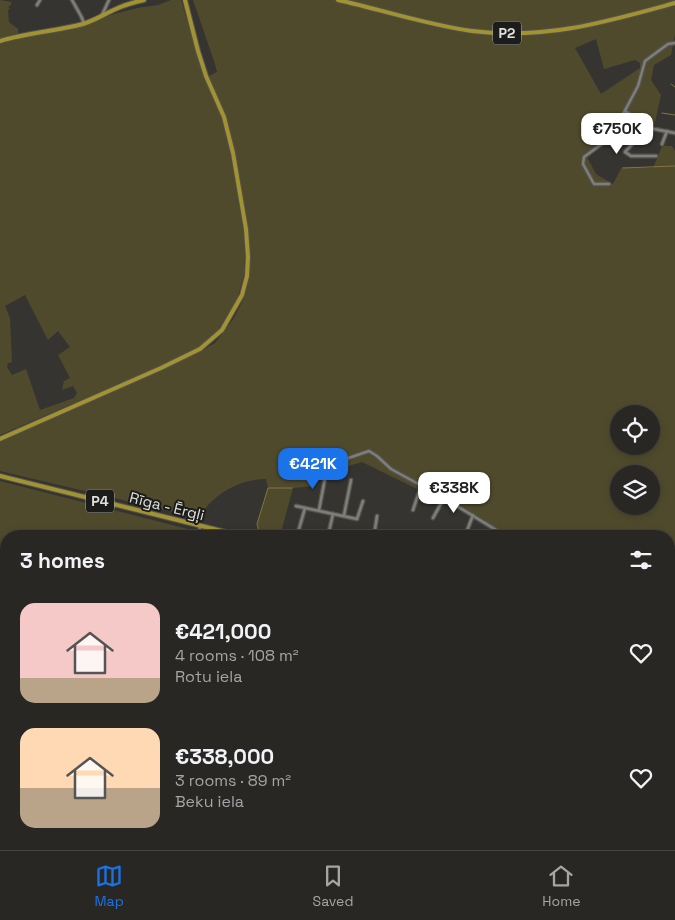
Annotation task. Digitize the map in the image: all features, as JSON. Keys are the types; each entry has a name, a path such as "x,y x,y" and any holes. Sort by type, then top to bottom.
{"main road":[{"path":"0,41 20,35 84,24 119,7 144,0"},
{"path":"0,439 200,349 222,330 239,300 247,276 248,257 233,153 224,117 200,58 185,0"},
{"name":"P2","path":"338,0 453,28 516,33 576,28 675,3"},
{"name":"Rīga - Ērgļi","path":"0,476 217,530"}],"street":[{"path":"37,5 40,0"},
{"path":"72,0 84,24"},
{"path":"102,16 109,0"},
{"path":"609,184 594,184 585,168 583,159 611,137 641,80 645,61 668,44 675,43"},
{"path":"624,111 654,129 675,133"},
{"path":"645,124 637,140 625,152 631,156 656,156"},
{"path":"662,144 667,131"},
{"path":"292,465 331,464 345,461 369,451 391,469 497,530"},
{"path":"318,510 326,473 331,464"},
{"path":"344,516 351,480"},
{"path":"413,510 421,486"},
{"path":"433,518 444,498"},
{"path":"296,506 359,518 363,501"},
{"path":"300,530 305,508"},
{"path":"329,530 333,514"},
{"path":"467,530 473,515"},
{"path":"375,530 377,516"},
{"path":"200,526 200,530"}],"shaded area":[{"path":"0,0 11,2 11,5 8,7 10,9 8,10 9,22 18,29 18,34 0,40"},
{"path":"171,0 181,0 202,72 221,116 230,152 243,228 244,275 237,300 219,329 210,340 198,348 0,435 0,42 84,25 114,14 158,5","holes":["25,295 48,340 58,331 70,347 58,355 70,378 64,381 62,390 73,386 77,393 74,398 40,410 26,369 12,375 7,367 8,363 12,362 10,318 5,306"]},
{"path":"193,0 675,0 675,34 671,55 654,65 651,80 661,95 654,127 645,124 640,133 621,126 611,140 587,157 596,174 613,184 622,167 653,168 662,146 672,146 675,151 675,530 496,530 362,462 318,475 314,486 293,488 282,530 258,530 257,524 268,488 266,479 246,482 228,489 211,502 199,518 0,471 0,442 163,370 203,350 215,343 234,318 247,289 250,259 247,231 226,119 209,76 217,72","holes":["596,39 604,69 635,60 640,63 640,68 601,94 575,48"]},
{"path":"0,481 192,530 0,530"}],"waterway":[{"path":"671,84 675,87"},
{"path":"662,113 675,115"},
{"path":"623,168 675,166"},
{"path":"258,530 257,524 268,488 292,488"}]}
